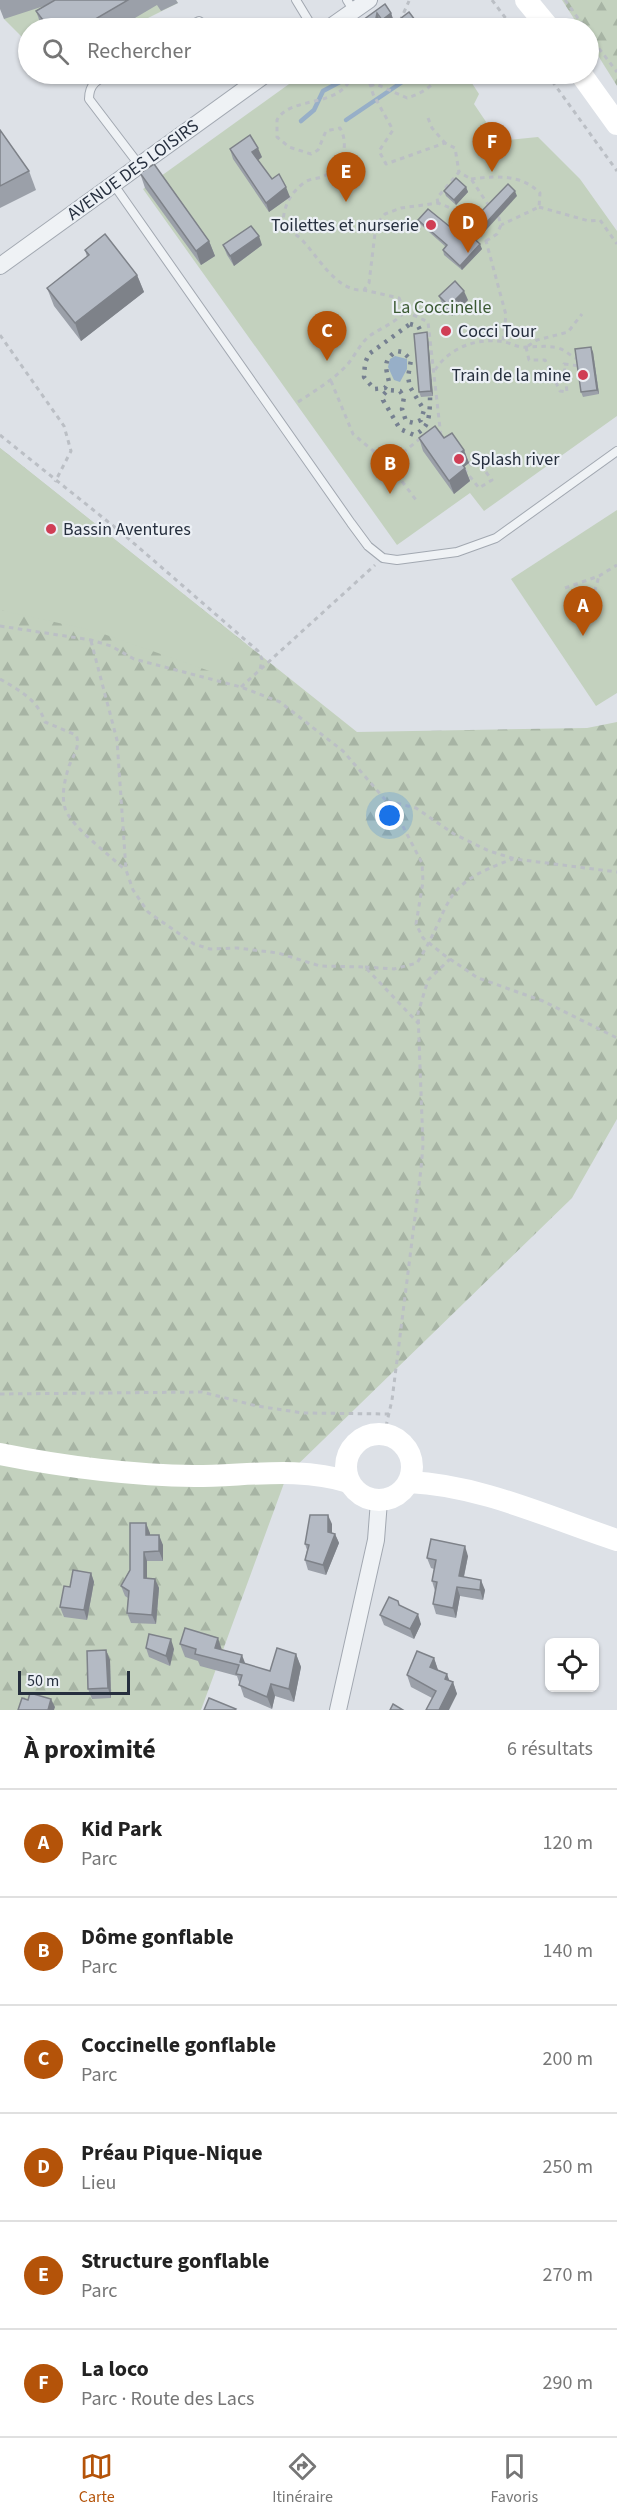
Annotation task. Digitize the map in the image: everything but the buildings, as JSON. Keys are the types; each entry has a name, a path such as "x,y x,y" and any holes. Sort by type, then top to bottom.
{"main road":[{"path":"588,84 617,124"},
{"path":"410,1455 412,1467 409,1482 402,1492 391,1498 379,1501 365,1498 349,1482 346,1471 350,1453 361,1440 387,1425 410,1455 438,1473 484,1495"},
{"path":"250,1474 320,1463 350,1453"},
{"path":"0,1454 74,1468 140,1474 314,1475 349,1482"},
{"path":"409,1482 444,1485 484,1495 617,1540"}],"street":[{"path":"339,18 350,6 369,0"},
{"name":"AVENUE DES LOISIRS","path":"0,266 140,166 240,84"},
{"path":"338,1710 376,1540 379,1501"}],"lane":[{"path":"296,0 307,18"},
{"path":"93,84 89,90 89,99 140,166"},
{"path":"114,185 351,523 368,546 383,558 397,560 432,556 458,552 487,543 617,451"}],"path":[{"path":"492,0 506,18"},
{"path":"565,0 578,18"},
{"path":"401,18 409,2"},
{"path":"599,48 617,72"},
{"path":"346,84 321,101 285,110 277,120 277,137 311,154 318,150 326,131 340,128 346,138 345,149 336,167 324,176 306,182 291,195 284,208 283,222 333,277 350,287 399,298 405,311 428,322 433,344 438,423 447,446"},
{"path":"433,84 407,98 376,84 370,86 393,130 379,151 386,164 445,143"},
{"path":"554,84 617,171"},
{"path":"428,118 432,128 445,143 455,148 459,172 437,198 438,203"},
{"path":"459,172 471,179 486,203 498,215 501,225 497,234 486,241"},
{"path":"471,179 504,176 528,182 540,193 539,207"},
{"path":"364,290 372,272 376,225 385,214 401,208 438,203 458,211 486,241 506,315 503,341"},
{"path":"501,225 539,207 589,221 600,220 617,244"},
{"path":"298,402 331,381 349,363 365,340 383,326 399,319 405,311"},
{"path":"526,347 537,340 568,332 582,314"},
{"path":"0,335 64,426 71,451 55,482"},
{"path":"434,372 449,353 464,346 503,341 526,347 542,345 561,348 575,358 584,360"},
{"path":"425,345 433,344"},
{"path":"526,347 529,360 545,360 560,391 567,392 564,364 583,366 585,375"},
{"path":"575,358 576,365"},
{"path":"331,381 352,434 389,464 416,500"},
{"path":"429,389 432,398 436,399"},
{"path":"432,428 438,423"},
{"path":"389,464 427,433"},
{"path":"0,435 55,482 122,533 258,651 262,659 260,670"},
{"path":"457,460 479,488 492,480 477,460 471,465 464,454 462,456"},
{"path":"241,687 279,650 342,598 383,558"},
{"path":"566,588 599,576 617,565"},
{"path":"592,600 599,576"},
{"path":"0,626 91,640 111,646 134,658 241,687 274,699 343,751 395,811 422,863 423,882 416,924 417,930 429,944 478,978 543,1001 617,1038"},
{"path":"91,640 117,740 126,870 133,890 148,912 194,944 210,949 269,951 320,966 394,969 417,963 429,944 445,905 455,890 480,871 515,858"},
{"path":"0,679 29,698 41,710 45,722 76,735 79,741 64,784 65,808 72,820 126,870"},
{"path":"386,801 416,808 469,843 515,858 617,872"},
{"path":"0,1394 202,1392 257,1406 387,1425 423,1145 418,1013 428,980 450,959"},
{"path":"365,967 418,1024"}],"green space":[{"path":"0,0 176,0 178,3 148,18 18,18 18,33 4,19"},
{"path":"562,0 617,0 617,86 599,57 599,18 574,18"},
{"name":"La Coccinelle","path":"289,84 472,84 479,94 474,104 499,141 538,137 580,179 617,231 617,416 484,511 470,493 397,545 143,189"},
{"path":"0,448 357,732 587,728 617,722 617,1119 572,1198 287,1475 201,1710 0,1710"},
{"name":"Bassin Aventures","path":"0,448 246,644 218,674 95,631 0,610"},
{"path":"617,510 617,693 596,706 511,579"}],"water":[{"path":"395,356 407,359 407,369 400,382 394,380 388,367 390,359"}],"waterway":[{"path":"301,121 314,110 323,91 336,84"},
{"path":"346,120 399,84"}],"railway":[{"path":"410,324 418,326 422,334 430,389 427,423 414,435 400,429 383,400 383,395 388,390 400,391 404,397 402,409 406,421 414,423 421,420 424,410 410,387 408,377 411,360 403,352 397,351 392,354 386,365 389,382 385,388 374,389 364,377 365,363 369,354 410,324"}],"place":[{"name":"La loco","path":"492,172"},
{"name":"Structure gonflable","path":"346,202"},
{"name":"Toilettes et nurserie","path":"431,225"},
{"name":"Préau Pique-Nique","path":"468,253"},
{"name":"Cocci Tour","path":"446,331"},
{"name":"Coccinelle gonflable","path":"327,361"},
{"name":"Train de la mine","path":"583,375"},
{"name":"Splash river","path":"459,459"},
{"name":"Dôme gonflable","path":"390,494"},
{"name":"Bassin Aventures","path":"51,529"},
{"name":"Kid Park","path":"583,636"}]}
